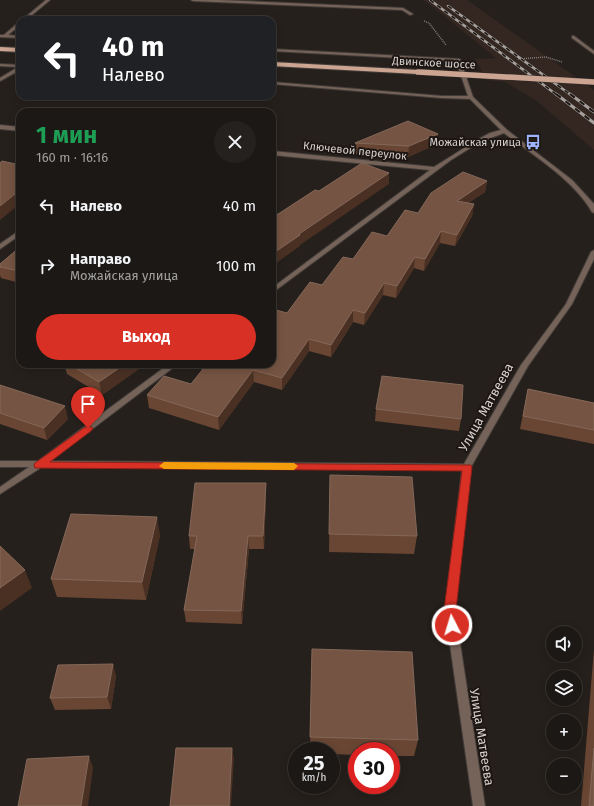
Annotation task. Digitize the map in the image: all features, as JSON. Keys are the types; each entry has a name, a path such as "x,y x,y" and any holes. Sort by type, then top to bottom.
{"main road":[{"path":"0,49 16,50"},
{"name":"Двинское шоссе","path":"276,64 594,82"}],"street":[{"path":"29,16 48,0"},
{"path":"193,0 403,10 411,14"},
{"path":"2,36 16,26"},
{"path":"2,36 16,37"},
{"path":"573,37 594,53"},
{"name":"Двинское шоссе","path":"276,50 458,60"},
{"path":"458,60 471,98 505,131 570,181 591,204 594,211"},
{"path":"0,65 16,67"},
{"path":"0,80 16,70"},
{"path":"276,83 471,98"},
{"path":"0,127 16,129"},
{"path":"276,288 435,169 484,137 505,131"},
{"name":"Ключевой переулок","path":"276,153 435,169"},
{"path":"0,247 16,235"},
{"name":"Улица Матвеева","path":"479,806 450,610 467,467 525,365 569,304 594,252"},
{"path":"0,490 39,465 169,368"},
{"path":"0,464 467,467"}],"path":[{"path":"411,14 430,24 458,60"}],"shaded area":[{"path":"423,0 467,0 594,90 594,150 537,101 505,82 487,80 475,59 496,58"}],"building":[{"path":"408,121 438,134 409,146 355,143"},
{"path":"2,161 16,164 16,193 0,206 0,163"},
{"path":"362,163 389,173 276,251 276,215 315,190 319,191"},
{"path":"463,172 487,181 457,201 474,204 457,235 441,231 425,259 415,257 397,286 384,283 365,313 353,310 331,345 309,339 282,378 253,370 218,417 147,395 164,376 191,384 204,368 276,368 276,310 287,313 310,282 322,285 343,257 353,259 372,232 387,236 405,210 418,213 431,193"},
{"path":"16,250 16,270 0,267 0,264"},
{"path":"76,368 119,368 99,382"},
{"path":"382,376 463,385 461,419 376,409"},
{"path":"0,385 65,406 44,428 0,413"},
{"path":"528,389 594,403 594,430 523,416"},
{"path":"330,475 412,477 417,536 329,534"},
{"path":"195,483 266,483 263,536 248,536 241,611 184,610 197,536 189,536"},
{"path":"71,514 157,517 142,582 51,579"},
{"path":"0,546 25,570 0,588"},
{"path":"312,649 412,652 418,740 310,737"},
{"path":"113,664 107,697 50,698 58,665"},
{"path":"176,748 232,748 229,806 170,806"},
{"path":"594,748 594,806 589,806"},
{"path":"89,756 81,806 18,806 27,759"}],"railway":[{"path":"430,0 557,95"},
{"path":"448,6 571,95"},
{"path":"556,94 594,123"},
{"path":"570,94 594,112"}],"slow traffic":[{"path":"164,466 294,466"}],"place":[{"name":"Можайская улица","path":"533,142"}],"route":[{"path":"88,428 39,465 467,467 450,610 452,625"}]}
